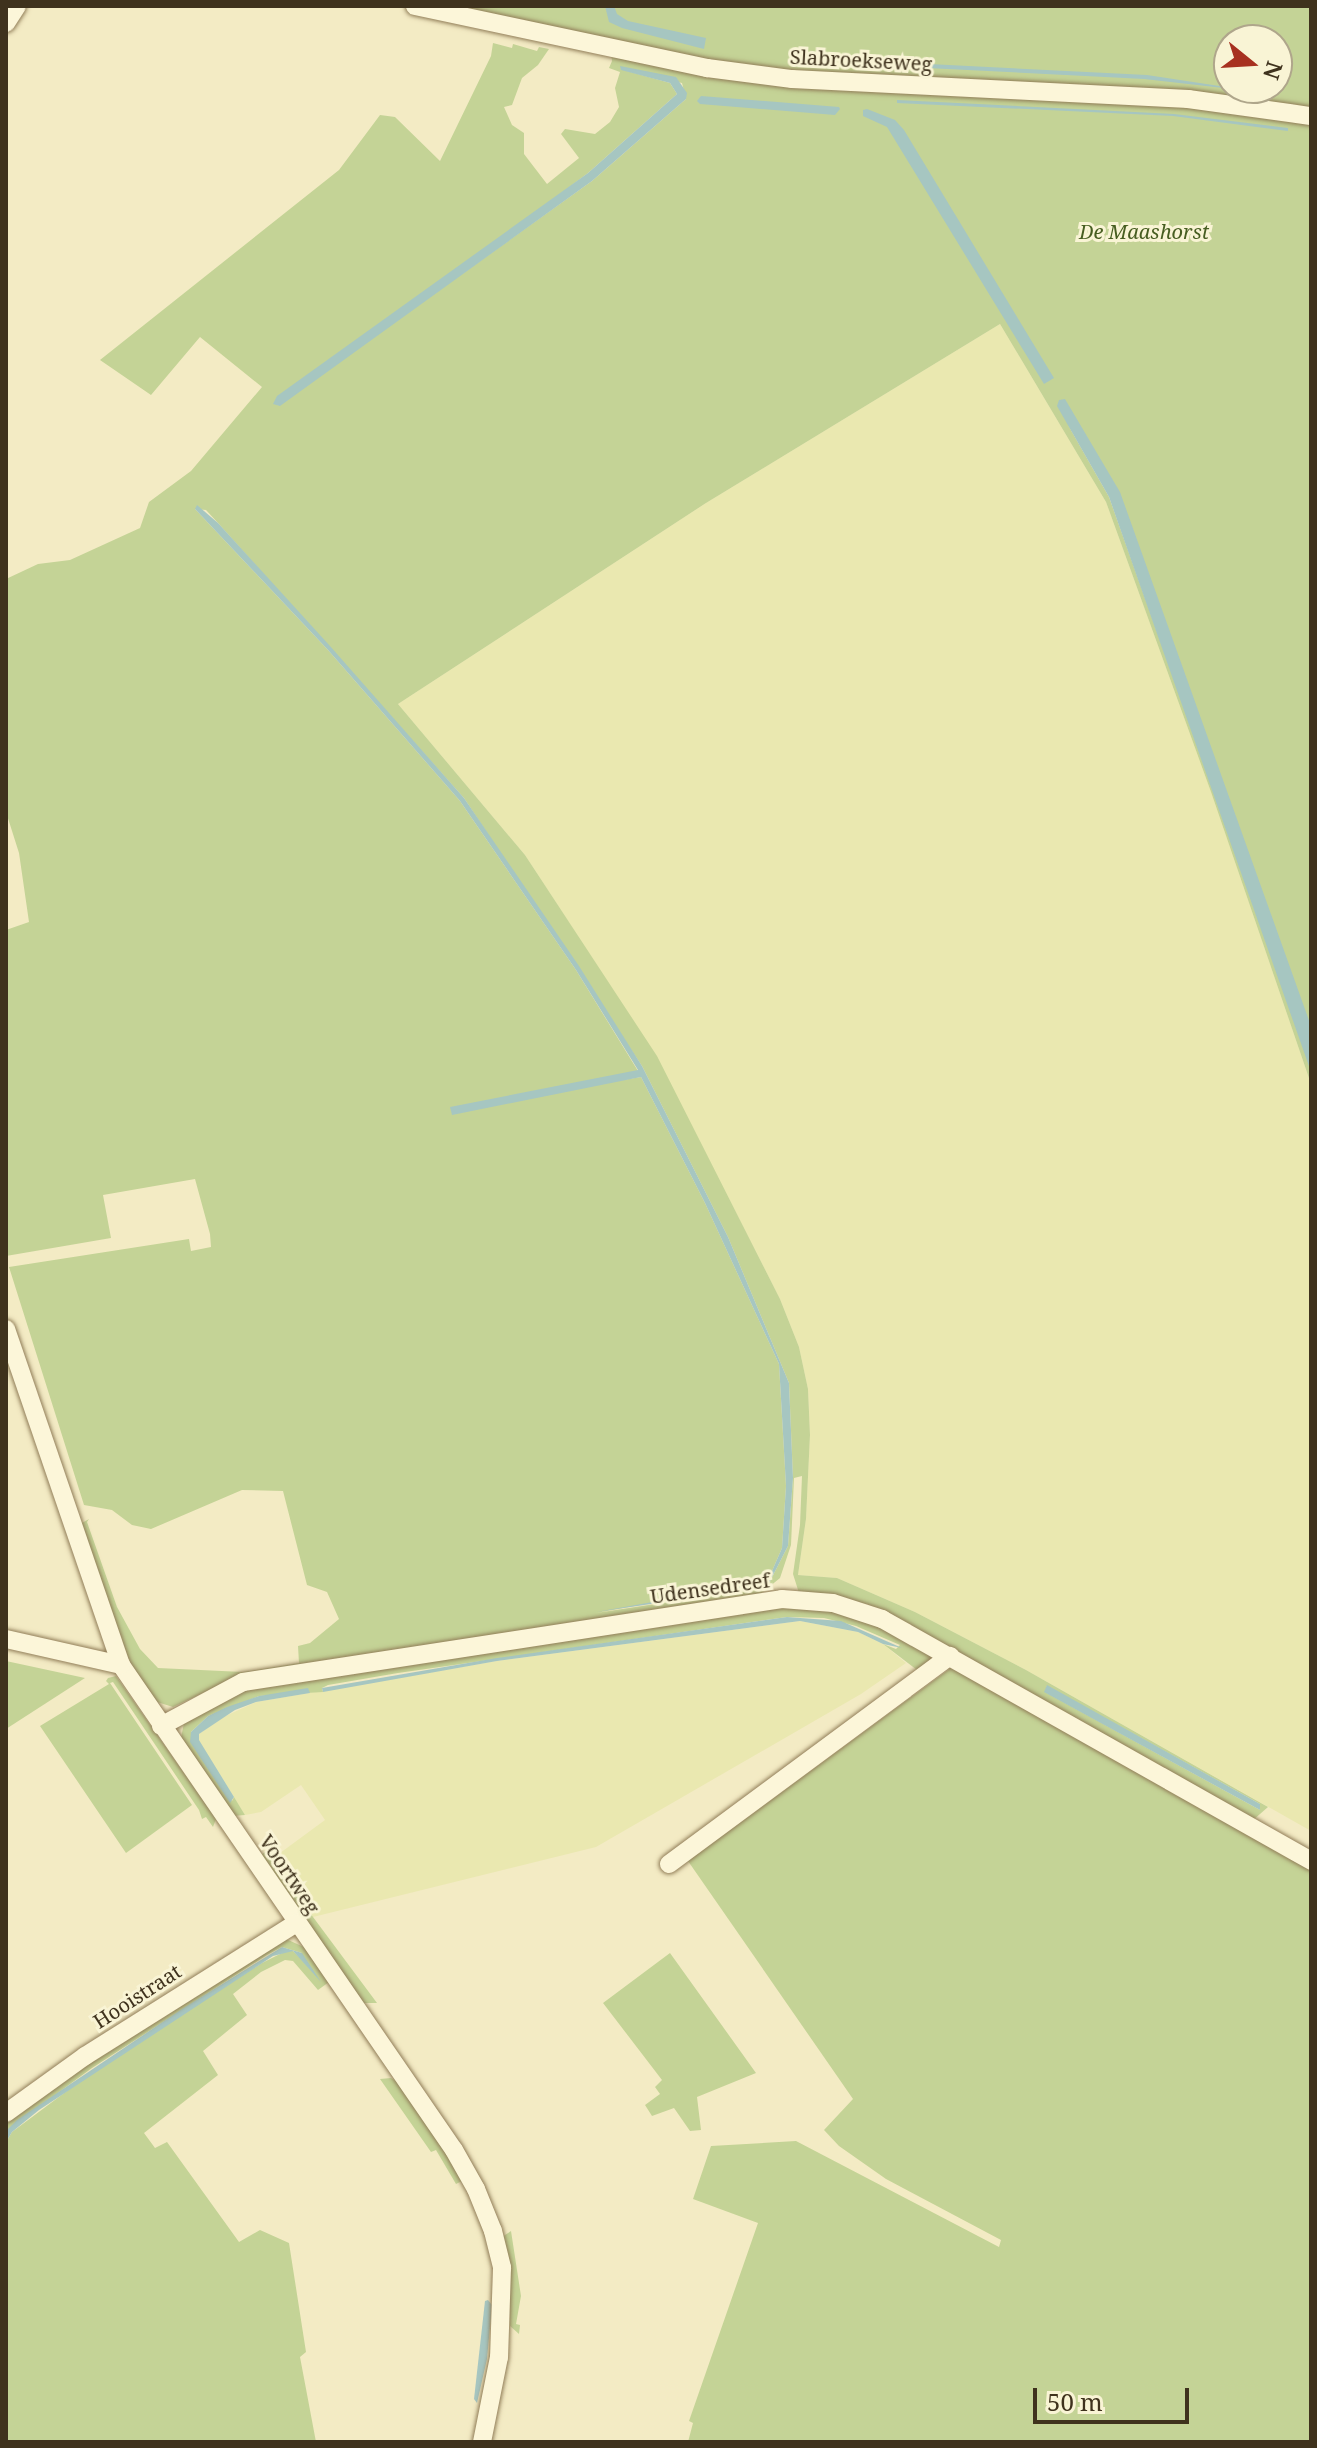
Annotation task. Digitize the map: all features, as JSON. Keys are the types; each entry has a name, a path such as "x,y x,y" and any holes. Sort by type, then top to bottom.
{"street":[{"path":"6,23 17,6"},
{"name":"Slabroekseweg","path":"415,6 707,68 792,79 1188,99 1311,116"},
{"name":"Voortweg","path":"6,1329 121,1665 454,2150 476,2189 493,2231 502,2268 499,2357 482,2442"},
{"name":"Udensedreef","path":"161,1726 243,1682 782,1599 833,1603 882,1619 1311,1861"},
{"path":"6,1639 121,1665"},
{"path":"669,1864 950,1656"},
{"name":"Hooistraat","path":"6,2113 85,2056 296,1923"}],"shaded area":[{"path":"1000,324 1106,502 1211,792 1311,1084 1311,1831 1026,1670 915,1612 837,1578 798,1575 806,1519 810,1435 808,1389 799,1347 780,1299 656,1056 525,855 398,704 706,503"},
{"path":"800,1621 858,1632 883,1644 906,1663 861,1694 596,1847 313,1917 276,1856 325,1820 301,1785 261,1812 245,1815 198,1740 199,1734 219,1719 256,1702 497,1661"}],"green space":[{"name":"De Maashorst","path":"449,6 605,6 607,11 607,6 1311,6 1311,1084 1211,792 1106,502 1000,324 706,503 398,704 525,855 657,1056 780,1299 799,1347 808,1389 810,1435 806,1519 798,1575 837,1578 915,1612 1026,1670 1268,1807 1252,1821 867,1604 799,1593 793,1574 800,1525 802,1476 794,1478 791,1545 780,1578 758,1596 239,1676 173,1707 154,1701 127,1657 80,1524 89,1519 87,1522 117,1607 140,1649 158,1668 243,1672 299,1663 298,1646 310,1643 339,1619 327,1592 307,1585 283,1491 242,1490 151,1529 132,1525 112,1510 84,1505 9,1267 189,1239 191,1251 211,1247 210,1234 195,1179 103,1195 111,1238 6,1256 6,930 29,922 19,853 6,812 6,579 38,564 70,560 140,528 149,502 191,471 262,387 200,337 151,395 100,360 339,170 380,115 395,117 440,161 491,56 493,43 512,48 513,44 537,51 539,47 549,49 538,65 522,78 512,105 504,107 512,125 524,133 524,154 547,184 579,158 561,134 565,129 595,134 610,122 619,107 615,88 620,72 609,68 612,61 610,41","holes":["620,69 682,83 686,99 592,181 276,407 588,173 677,94 670,83","1068,425 1116,500 1208,775 1109,497","195,509 206,510 464,798 642,1066 728,1237 789,1383 793,1478 788,1546 767,1587 596,1613 760,1583 772,1571 782,1548 786,1486 779,1364 705,1203 641,1077 450,1108 638,1071 576,970 460,801 328,650","1047,1686 1260,1804 1260,1810 1045,1692"]},
{"path":"801,1606 870,1619 929,1650 931,1661 921,1673 883,1644 896,1649 900,1645 856,1626 824,1618 787,1617 398,1673 328,1685 322,1688 323,1692 259,1696 208,1716 191,1732 232,1801 234,1797 245,1815 232,1816 181,1738 184,1723 256,1685 764,1607"},
{"path":"6,1661 85,1678 6,1729"},
{"path":"955,1665 1311,1867 1311,2442 688,2442 693,2423 689,2421 758,2223 693,2199 711,2146 796,2141 999,2247 1001,2240 886,2179 839,2146 824,2130 853,2099 688,1861"},
{"path":"116,1676 216,1819 213,1827 206,1817 202,1819 113,1682 110,1683 192,1805 126,1853 40,1726 109,1684 106,1681 108,1678"},
{"path":"270,1849 313,1917 377,2003 362,2003 259,1856"},
{"path":"286,1939 306,1948 329,1982 318,1990 293,1961 285,1960 261,1972 233,1994 247,2015 203,2051 218,2075 144,2133 155,2148 167,2142 239,2242 260,2230 289,2243 306,2352 300,2357 316,2442 6,2442 6,2142 12,2132 91,2073 262,1963 286,1951 293,1951 299,1957 302,1953 282,1947 267,1955 92,2068 6,2131 6,2119 41,2092"},
{"path":"670,1953 756,2073 697,2097 701,2130 690,2131 674,2108 652,2116 645,2105 660,2094 655,2087 662,2080 603,2003"},
{"path":"391,2078 399,2083 464,2180 456,2184 436,2150 431,2152 380,2079"},
{"path":"511,2231 521,2296 516,2324 520,2325 519,2334 510,2326 509,2276 502,2237"}],"water":[{"path":"605,6 614,6 617,14 628,21 706,38 704,49 622,28 609,22"},
{"path":"909,63 1147,75 1213,87 1144,79 907,67"},
{"path":"620,66 676,77 687,93 686,99 592,181 280,406 273,404 277,396 588,173 677,94 670,83 621,70"},
{"path":"701,96 840,109 835,115 700,104 697,101"},
{"path":"897,100 1174,114 1288,128 1288,131 1173,116 897,103"},
{"path":"863,110 895,120 904,130 1054,378 1044,384 887,127 863,116"},
{"path":"1065,399 1120,492 1311,1026 1311,1072 1109,497 1057,406 1059,400"},
{"path":"197,505 218,523 464,798 579,966 642,1066 728,1237 789,1383 793,1478 788,1546 767,1587 596,1612 760,1583 772,1571 782,1548 786,1486 779,1364 705,1203 641,1077 452,1115 450,1107 638,1070 576,970 460,801 328,650 195,509"},
{"path":"787,1617 841,1621 902,1648 883,1644 858,1632 800,1621 497,1661 323,1692 322,1688 497,1658"},
{"path":"1047,1685 1260,1804 1260,1810 1044,1692"},
{"path":"308,1688 310,1693 256,1702 235,1710 199,1734 199,1740 234,1797 230,1803 190,1742 191,1732 208,1716 227,1707 259,1696"},
{"path":"282,1947 302,1953 321,1982 293,1951 273,1956 39,2110 12,2132 6,2142 6,2131 17,2120 182,2009"},
{"path":"485,2301 492,2305 487,2359 477,2403 474,2399"}]}
